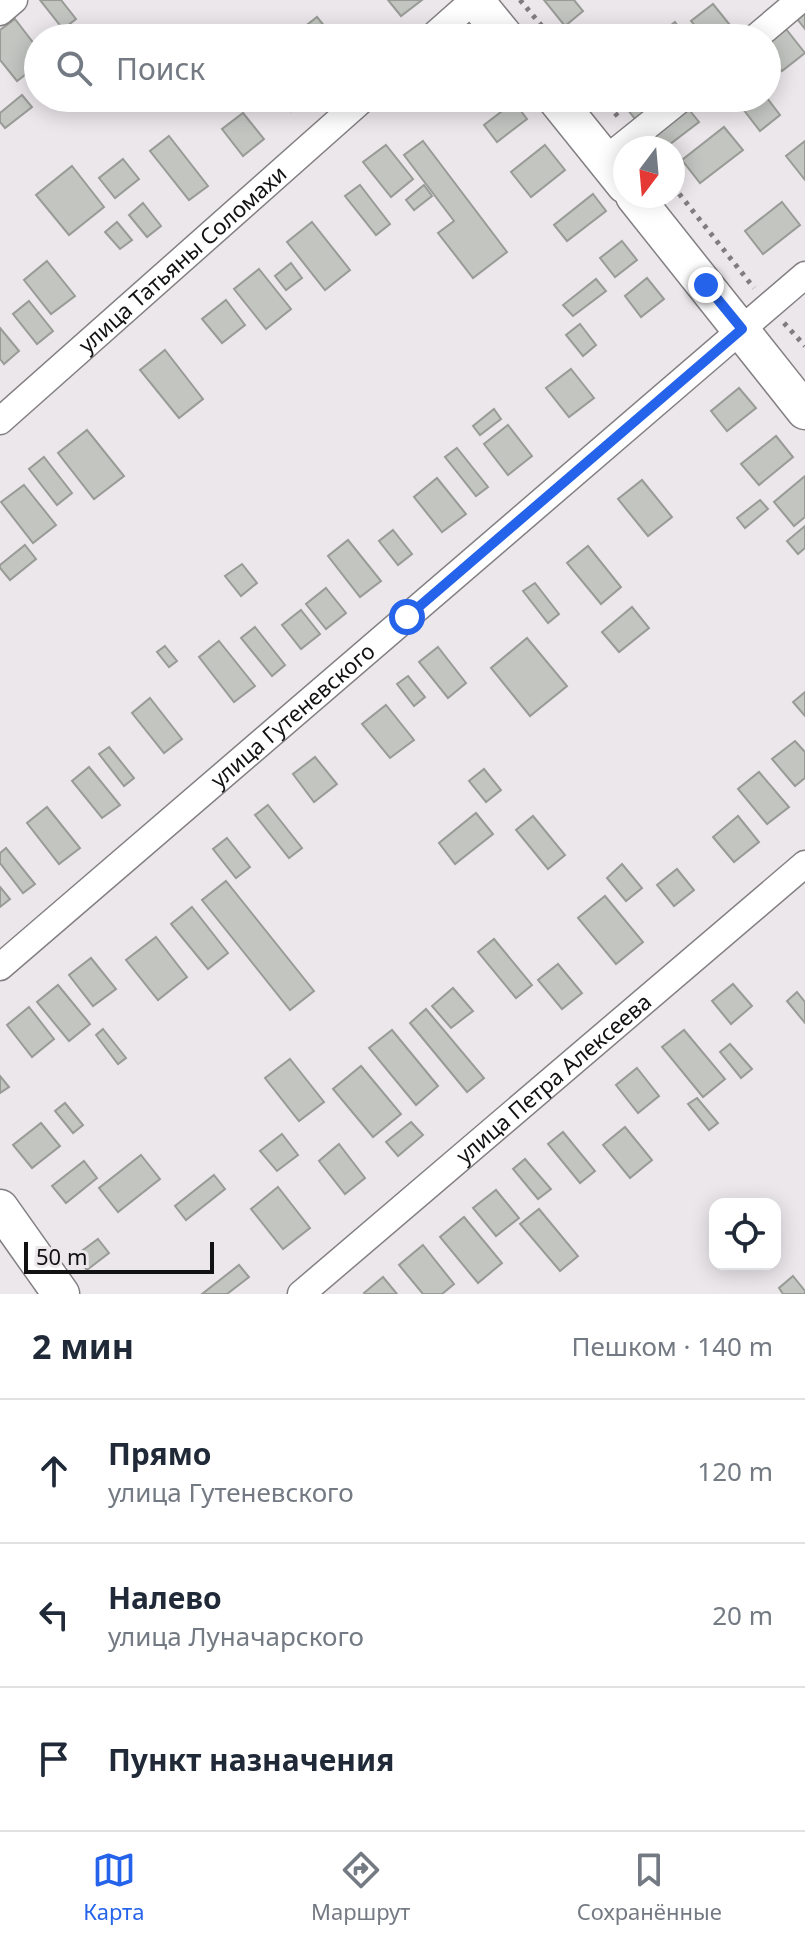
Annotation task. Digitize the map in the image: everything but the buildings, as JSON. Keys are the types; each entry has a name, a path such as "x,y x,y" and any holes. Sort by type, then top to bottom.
{"main road":[{"path":"475,0 495,24"},
{"path":"566,112 613,170"},
{"path":"644,208 805,411"},
{"path":"0,1208 61,1294"}],"street":[{"path":"0,12 14,0"},
{"path":"447,24 475,0"},
{"path":"772,24 800,0"},
{"name":"улица Татьяны Соломахи","path":"0,421 348,112"},
{"path":"648,136 669,112"},
{"name":"улица Гутеневского","path":"0,967 805,275"},
{"name":"улица Петра Алексеева","path":"301,1294 805,864"}],"path":[{"path":"520,0 540,24"},
{"path":"685,201 805,346"}],"route":[{"path":"407,617 742,329 706,285"}]}
